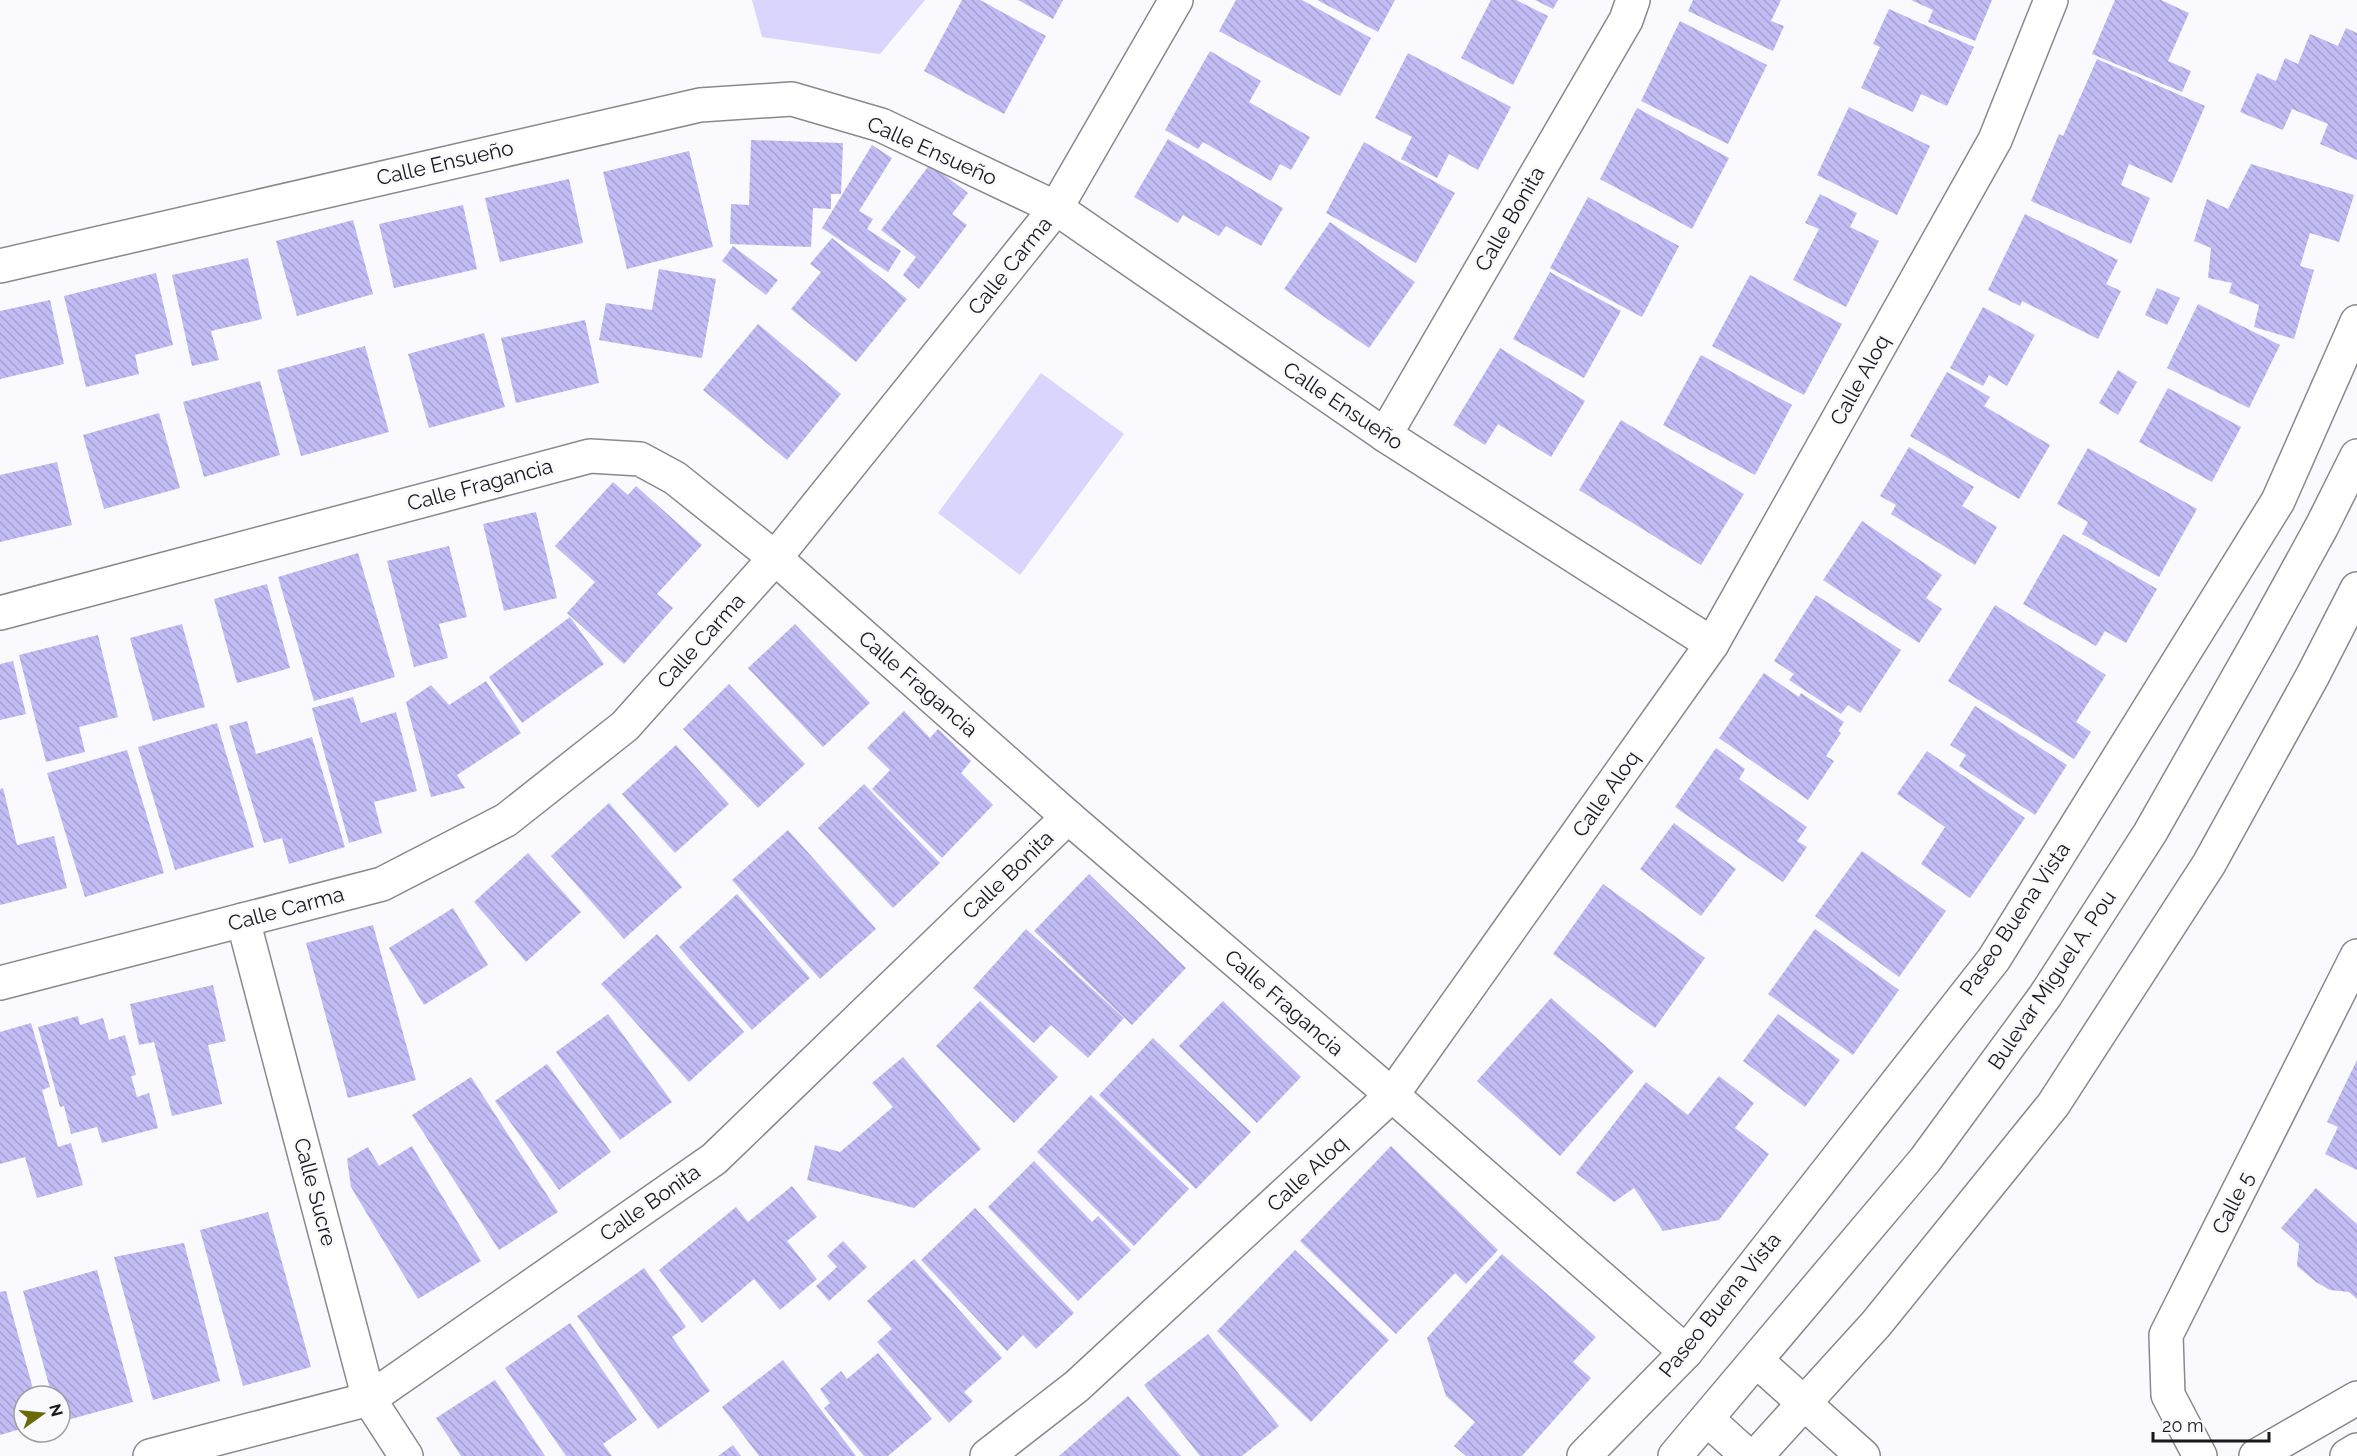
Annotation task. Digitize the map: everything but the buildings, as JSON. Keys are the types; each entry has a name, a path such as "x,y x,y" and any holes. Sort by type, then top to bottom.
{"street":[{"name":"Calle Carma","path":"0,983 382,884 506,820 625,726 775,558 1056,208 1176,0"},
{"name":"Calle Bonita","path":"1385,435 1626,20 1633,0"},
{"name":"Calle Aloq","path":"987,1456 1077,1386 1392,1095 1712,644 1995,140 2051,0"},
{"name":"Calle Ensueño","path":"0,266 700,105 792,99 881,125 1056,208 1385,435 1712,644"},
{"name":"Paseo Buena Vista","path":"1584,1456 1686,1352 1994,959 2278,501 2357,322"},
{"name":"Calle Fragancia","path":"0,613 590,456 640,459 675,477 775,558 1068,817 1392,1095 1686,1352"},
{"name":"Bulevar Miguel A. Pou","path":"1675,1456 1925,1160 2045,996 2150,833 2260,639 2322,526 2357,456"},
{"path":"1756,1456 1876,1324 2053,1106 2209,864 2313,675 2357,589"},
{"name":"Calle Bonita","path":"150,1456 369,1399 714,1159 1068,817"},
{"name":"Calle Sucre","path":"243,920 369,1399 406,1456"},
{"name":"Calle 5","path":"2200,1456 2168,1395 2166,1335 2357,956"},
{"path":"1757,1361 1863,1456"},
{"path":"2256,1456 2357,1398"},
{"path":"1707,1419 1748,1456"},
{"path":"2347,1456 2357,1450"}],"shaded area":[{"path":"752,0 925,0 880,54 762,37"},
{"path":"1041,373 1124,434 1020,575 938,513"}]}
